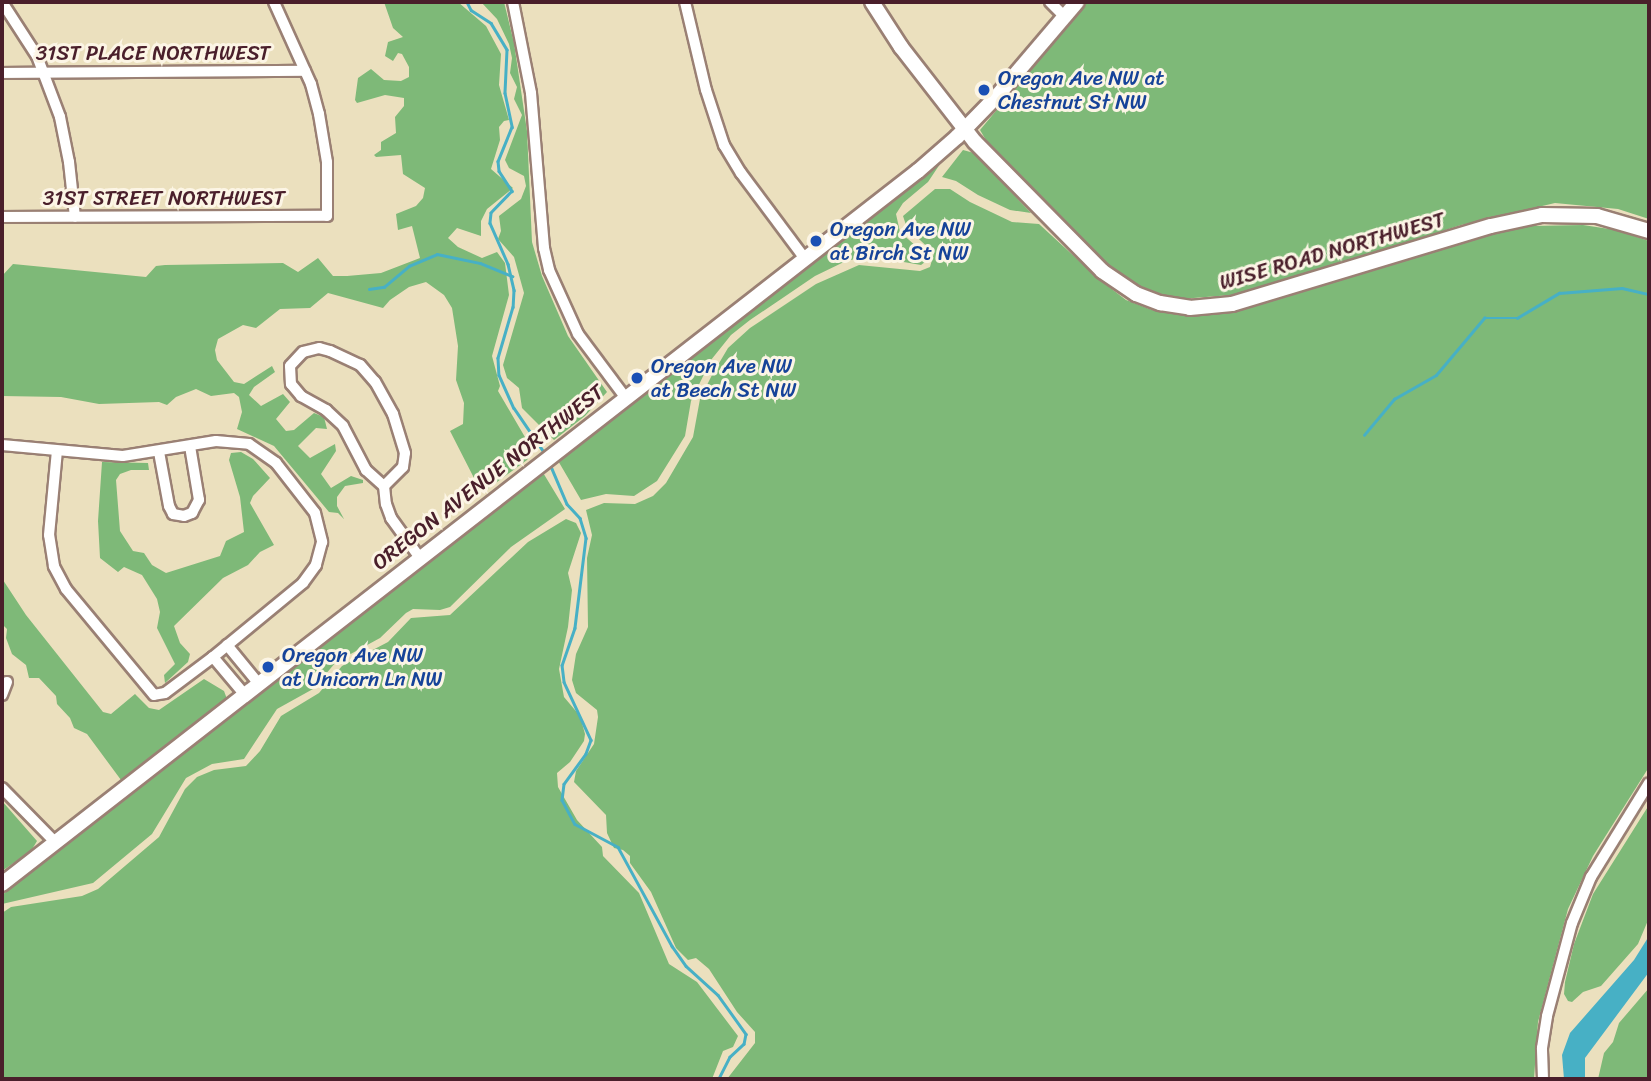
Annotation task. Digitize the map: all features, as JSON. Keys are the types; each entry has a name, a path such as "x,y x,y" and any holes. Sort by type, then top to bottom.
{"street":[{"path":"2,2 29,42 44,73 66,144 75,217"},
{"path":"274,2 305,71"},
{"path":"513,2 531,93 544,247 549,270 569,320 625,397"},
{"path":"685,2 706,90 724,145 741,173 805,259"},
{"name":"WISE ROAD NORTHWEST","path":"872,2 901,47 965,129 1102,271 1136,294 1170,306 1195,308 1232,304 1527,217 1564,214 1597,216 1649,231"},
{"path":"1050,2 1065,17"},
{"name":"OREGON AVENUE NORTHWEST","path":"2,884 918,170 965,129 1077,2"},
{"name":"31ST PLACE NORTHWEST","path":"2,73 305,71"},
{"name":"31ST STREET NORTHWEST","path":"2,217 327,216 328,180 323,131 305,71"},
{"path":"384,486 403,467 405,453 393,414 373,379 360,365 326,349 310,349 299,354 288,369 292,387 339,421 366,470 384,486 391,518 420,558"},
{"path":"2,445 123,456 230,441 262,452 276,463 313,509 320,527 320,553 310,576 213,657 165,693 151,694 66,589 54,566 50,547 57,451"},
{"path":"159,452 169,506 173,514 184,516 192,513 199,500 190,446"},
{"path":"227,645 259,684"},
{"path":"213,657 245,695"},
{"path":"2,695 7,682"},
{"path":"1544,1079 1542,1048 1545,1027 1572,923 1591,877 1649,783"},
{"path":"2,788 55,842"}],"green space":[{"path":"384,2 458,2 486,26 501,54 499,85 509,120 499,127 500,140 491,169 513,188 487,209 481,221 481,236 457,228 448,238 458,247 482,258 497,252 505,263 509,295 492,356 500,386 498,391 529,444 531,454 527,460 486,490 474,478 450,431 463,424 464,403 456,380 458,346 452,308 444,295 426,282 409,287 383,308 328,293 310,308 280,309 256,328 243,325 218,339 215,350 217,360 234,382 244,384 272,366 275,372 254,387 249,395 261,406 283,394 290,402 276,419 286,431 294,430 314,413 324,417 327,429 316,428 298,446 310,458 335,444 336,451 321,474 331,488 351,476 363,480 363,483 345,486 337,497 337,506 344,519 338,513 329,512 274,446 237,429 242,412 239,397 234,393 211,396 196,389 176,397 167,405 159,402 99,404 61,397 2,396 2,276 13,264 146,277 156,266 165,265 283,263 298,272 318,258 333,276 347,276 381,273 420,258 412,226 398,230 396,214 416,206 423,198 425,188 403,174 401,155 374,155 381,150 381,142 396,133 395,117 404,106 404,98 385,95 357,103 355,100 358,78 371,69 384,80 401,81 409,77 409,67 402,54 398,53 393,61 385,56 388,42 403,37 393,28"},
{"path":"481,2 504,2 514,43 527,131 532,242 542,276 568,336 607,392 585,416 554,440 522,408 519,388 507,378 503,365 524,293 514,257 498,239 501,231 499,216 521,199 526,186 524,176 509,168 505,160 522,115 514,99 517,87 510,73 512,58 509,44 497,19"},
{"path":"1087,2 1649,2 1649,219 1618,209 1555,203 1461,225 1315,272 1231,295 1181,299 1141,289 1106,264 990,147 980,130"},
{"path":"963,150 974,153 1031,213 1010,210 956,181 942,177"},
{"path":"944,158 928,182 903,203 896,214 900,232 925,254 925,262 921,265 869,256 846,261 815,276 750,320 731,335 711,360 691,401 685,436 657,481 634,496 606,494 581,500 557,459"},
{"path":"935,189 950,189 1012,222 1039,224 1126,300 1152,310 1189,316 1228,311 1286,297 1480,237 1530,226 1583,225 1616,230 1649,241 1649,767 1593,856 1568,909 1538,1022 1534,1079 727,1079 755,1043 755,1032 737,1012 709,969 696,958 688,960 676,948 651,892 630,863 630,856 623,850 614,848 607,833 606,815 574,782 576,771 594,744 598,717 597,710 576,693 572,680 576,654 588,627 587,558 592,535 586,510 604,503 635,504 653,496 666,483 693,437 700,399 712,375 728,348 750,328 816,284 859,265 920,271 930,267 934,253 907,228 903,216"},
{"path":"241,452 253,459 270,478 250,503 274,545 260,552 248,565 223,578 174,626 180,643 190,654 188,662 165,683 164,675 175,664 157,628 160,612 157,599 142,575 124,567 118,572 100,558 98,521 102,462 148,463 149,470 131,470 120,474 116,480 120,531 133,551 144,553 152,565 166,573 220,556 226,541 244,532 240,497 229,460 231,453"},
{"path":"542,471 565,509 511,547 450,607 440,610 413,609 380,638 336,662 313,689 277,709 244,759 212,764 186,778 152,834 93,883 2,904 2,895"},
{"path":"566,519 576,523 581,533 568,573 572,590 559,669 564,697 580,716 585,734 584,741 570,762 557,773 558,787 577,820 602,847 603,856 639,893 669,964 697,982 738,1036 733,1047 723,1051 712,1079 2,1079 2,913 11,907 82,896 98,889 159,837 185,789 197,777 214,770 246,766 260,751 281,716 319,693 342,666 388,642 411,618 450,615 528,542"},
{"path":"2,558 3,580 26,615 103,712 111,714 135,694 149,708 159,710 204,679 224,691 227,699 121,780 87,734 74,728 70,718 57,704 56,696 39,678 29,678 26,665 12,654 6,638 7,629 2,624"},
{"path":"2,801 37,841 31,851 2,871"},
{"path":"1649,805 1649,918 1638,944 1601,986 1583,992 1572,1002 1568,1001 1564,994 1565,982 1574,944 1593,894"},
{"path":"1649,988 1649,1079 1598,1079 1604,1053 1613,1042 1619,1023"}],"water":[{"path":"1649,936 1649,972 1585,1058 1585,1079 1564,1079 1562,1055 1570,1033 1634,960"}],"waterway":[{"path":"467,2 471,10 491,23 507,50 505,93 512,127 498,161 499,171 512,191 491,213 490,223 508,264 514,290 513,307 498,358 499,375 514,408 546,455"},
{"path":"369,289 384,287 409,266 437,254 480,263 512,276"},
{"path":"1364,435 1394,399 1436,375 1484,318 1517,318 1559,293 1622,288 1649,294"},
{"path":"550,464 567,504 580,518 586,538 575,628 562,665 564,682 591,740 586,754 564,784 562,800 575,824 618,847 672,946 686,966 718,995 746,1034 744,1044 730,1057 719,1079"}],"place":[{"name":"Oregon Ave NW at Chestnut St NW","path":"984,90"},
{"name":"Oregon Ave NW at Birch St NW","path":"816,241"},
{"name":"Oregon Ave NW at Beech St NW","path":"637,378"},
{"name":"Oregon Ave NW at Unicorn Ln NW","path":"268,667"}]}
